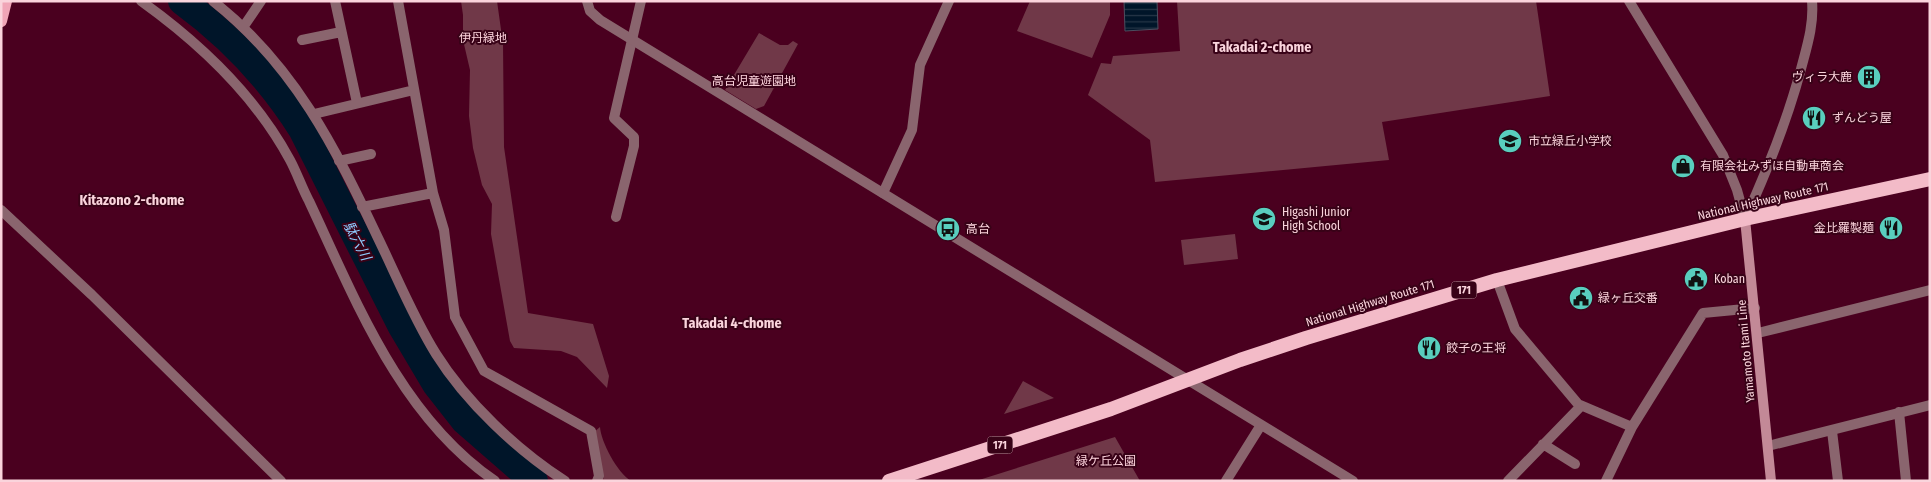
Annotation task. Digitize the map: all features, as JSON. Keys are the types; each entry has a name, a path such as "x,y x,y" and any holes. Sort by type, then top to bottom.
{"highway":[{"name":"National Highway Route 171","path":"889,481 1111,409 1306,338 1497,280 1745,219 1930,179"}],"main road":[{"path":"1,20 6,1"},
{"name":"Yamamoto Itami Line","path":"1745,219 1758,333 1771,481"}],"street":[{"path":"141,1 180,29 210,56 267,122 290,160 386,359 411,397 437,430 462,454 495,481"},
{"path":"213,1 244,26 285,72 314,114 362,207 420,327 465,395 529,454 565,481"},
{"path":"244,26 260,1"},
{"path":"335,1 340,32 357,103"},
{"path":"398,1 433,192 444,230 455,317 484,371 591,430 599,476 598,481"},
{"path":"587,1 594,15 631,39 884,193 1150,360 1188,380 1353,481"},
{"path":"616,217 634,146 634,137 614,118 641,1"},
{"path":"884,193 912,130 920,65 949,1"},
{"path":"1629,1 1722,155 1737,190 1745,219"},
{"path":"1745,219 1779,144 1790,113 1810,34 1813,16 1812,1"},
{"path":"302,40 340,32"},
{"path":"314,114 414,90"},
{"path":"339,161 370,154"},
{"path":"362,207 433,192"},
{"path":"1,210 99,301 281,481"},
{"path":"1497,280 1515,329 1581,406 1632,427"},
{"path":"1758,333 1930,290"},
{"path":"1606,481 1632,427 1703,313 1755,308"},
{"path":"1768,446 1930,405"},
{"path":"1508,481 1581,406"},
{"path":"1899,412 1906,481"},
{"path":"1226,481 1261,425"},
{"path":"1832,431 1838,481"},
{"path":"1543,444 1575,464"}],"green space":[{"name":"伊丹緑地","path":"461,1 497,1 503,44 504,147 528,313 593,324 609,376 607,388 577,357 561,351 514,348 510,341 491,234 492,204 482,185 473,148 469,116 470,70 463,40"},
{"path":"1030,1 1110,1 1110,15 1092,58 1017,31"},
{"path":"1177,1 1536,1 1550,96 1382,122 1389,160 1155,182 1150,140 1088,95 1101,63 1111,64 1113,56 1180,51"},
{"name":"高台児童遊園地","path":"759,33 780,45 788,45 793,41 798,44 764,106 756,109 725,90"},
{"path":"1235,234 1238,259 1184,265 1181,240"},
{"path":"1023,381 1054,398 1004,414"},
{"path":"600,427 603,441 611,456 620,471 631,481 602,481 604,478 593,433"},
{"name":"緑ケ丘公園","path":"1115,437 1140,481 977,481 979,480"}],"water":[{"path":"1124,1 1157,1 1158,29 1125,31"}],"waterway":[{"name":"駄六川","path":"182,1 217,29 248,59 290,110 302,129 401,325 436,384 465,421 534,481"}],"place":[{"name":"ヴィラ大鹿","path":"1869,77"},
{"name":"ずんどう屋","path":"1814,118"},
{"name":"市立緑丘小学校","path":"1510,141"},
{"name":"有限会社みずほ自動車商会","path":"1683,166"},
{"name":"Higashi Junior High School","path":"1264,219"},
{"name":"金比羅製麺","path":"1891,228"},
{"name":"高台","path":"948,229"},
{"name":"Koban","path":"1696,279"},
{"name":"緑ヶ丘交番","path":"1581,298"},
{"name":"餃子の王将","path":"1429,348"}],"district":[{"name":"Takadai 2-chome","path":"1262,47"},
{"name":"Kitazono 2-chome","path":"132,200"},
{"name":"Takadai 4-chome","path":"732,323"}]}
